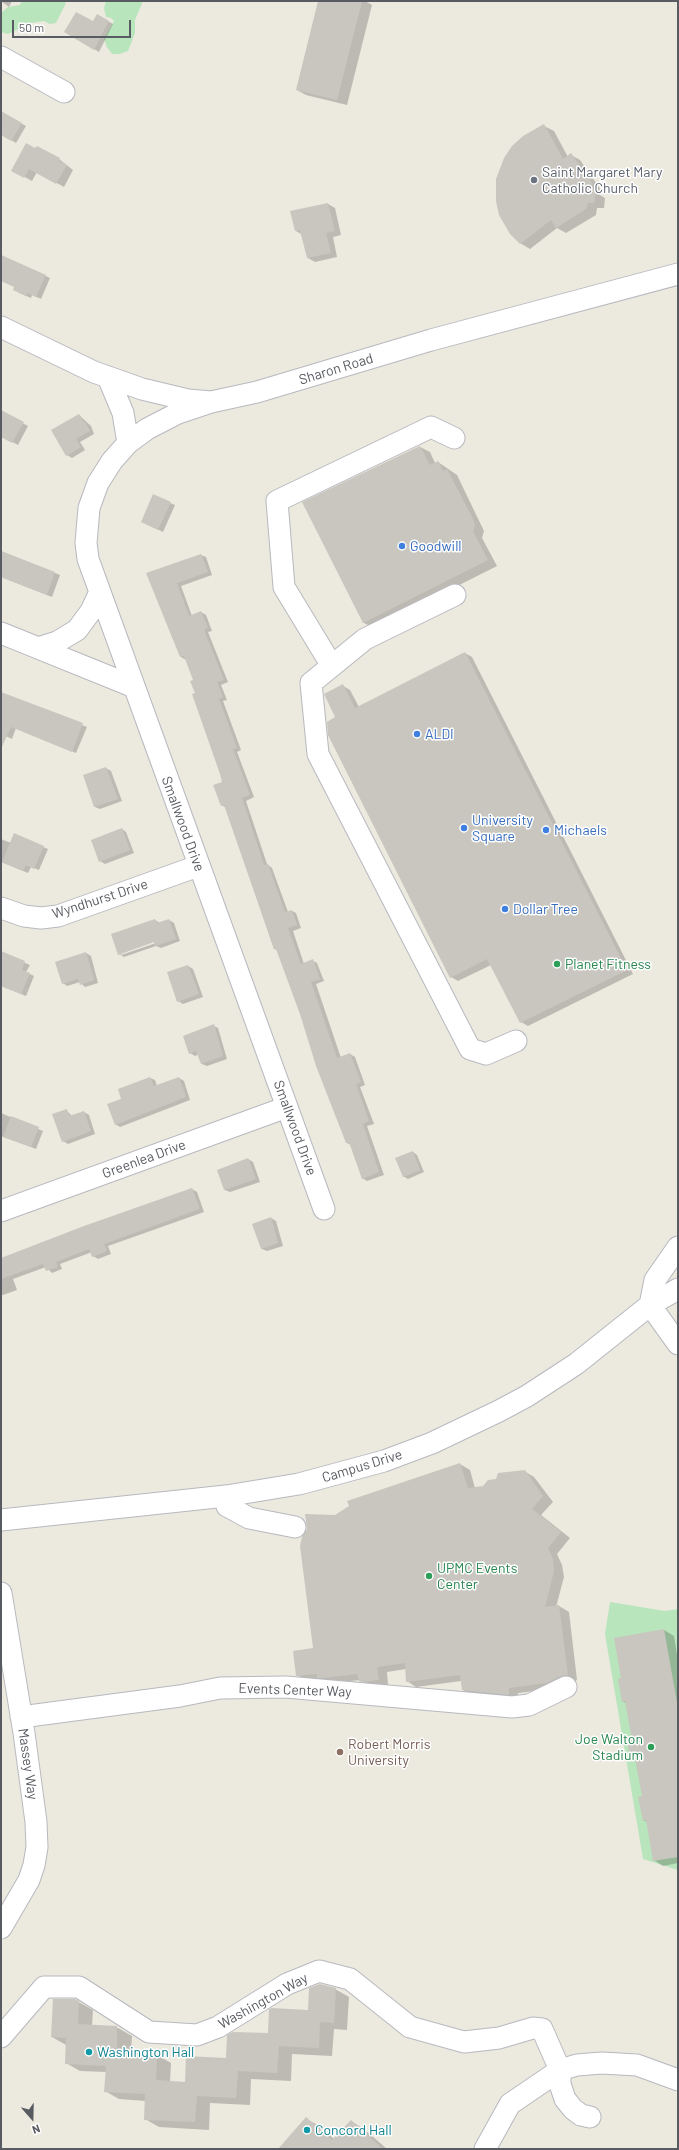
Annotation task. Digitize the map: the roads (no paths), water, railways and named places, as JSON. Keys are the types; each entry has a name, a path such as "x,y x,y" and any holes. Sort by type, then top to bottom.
{"street":[{"path":"1,57 64,92"},
{"name":"Sharon Road","path":"1,327 108,377 160,394 211,402 257,392 431,340 678,274"},
{"path":"108,377 123,413 128,443"},
{"name":"Smallwood Drive","path":"211,402 178,413 161,421 128,443 105,471 92,496 89,508 86,543 88,559 132,686 324,1209"},
{"path":"332,666 284,587 277,501 431,427 454,438"},
{"path":"38,648 57,642 77,630 88,616 99,594"},
{"path":"455,595 365,639 311,683 318,754 470,1049 486,1054 516,1041"},
{"path":"1,634 132,686"},
{"name":"Wyndhurst Drive","path":"1,908 24,916 41,918 58,916 198,866"},
{"name":"Greenlea Drive","path":"1,1211 287,1107"},
{"path":"678,1247 655,1280 650,1305 678,1344"},
{"name":"Campus Drive","path":"1,1520 226,1496 298,1484 359,1469 432,1443 527,1396 576,1364 650,1305 678,1289"},
{"path":"226,1496 227,1506 249,1518 295,1526"},
{"name":"Massey Way","path":"1,1592 36,1822 37,1847 34,1865 29,1880 1,1928"},
{"name":"Events Center Way","path":"21,1717 180,1696 220,1688 286,1687 512,1707 529,1705 566,1687"},
{"name":"Washington Way","path":"1,2037 44,1987 79,1987 148,2032 197,2035 224,2023 287,1984 319,1971 350,1979 410,2026 464,2042 499,2038 533,2028 542,2029 560,2077"},
{"path":"485,2149 510,2104 560,2077 577,2065 602,2063 637,2065 678,2080"}],"place":[{"name":"Saint Margaret Mary Catholic Church","path":"534,180"},
{"name":"Goodwill","path":"402,546"},
{"name":"ALDI","path":"417,734"},
{"name":"University Square","path":"464,828"},
{"name":"Michaels","path":"546,830"},
{"name":"Dollar Tree","path":"505,909"},
{"name":"Planet Fitness","path":"557,964"},
{"name":"UPMC Events Center","path":"429,1576"},
{"name":"Joe Walton Stadium","path":"651,1747"},
{"name":"Robert Morris University","path":"340,1752"},
{"name":"Washington Hall","path":"89,2052"},
{"name":"Concord Hall","path":"307,2130"}]}
